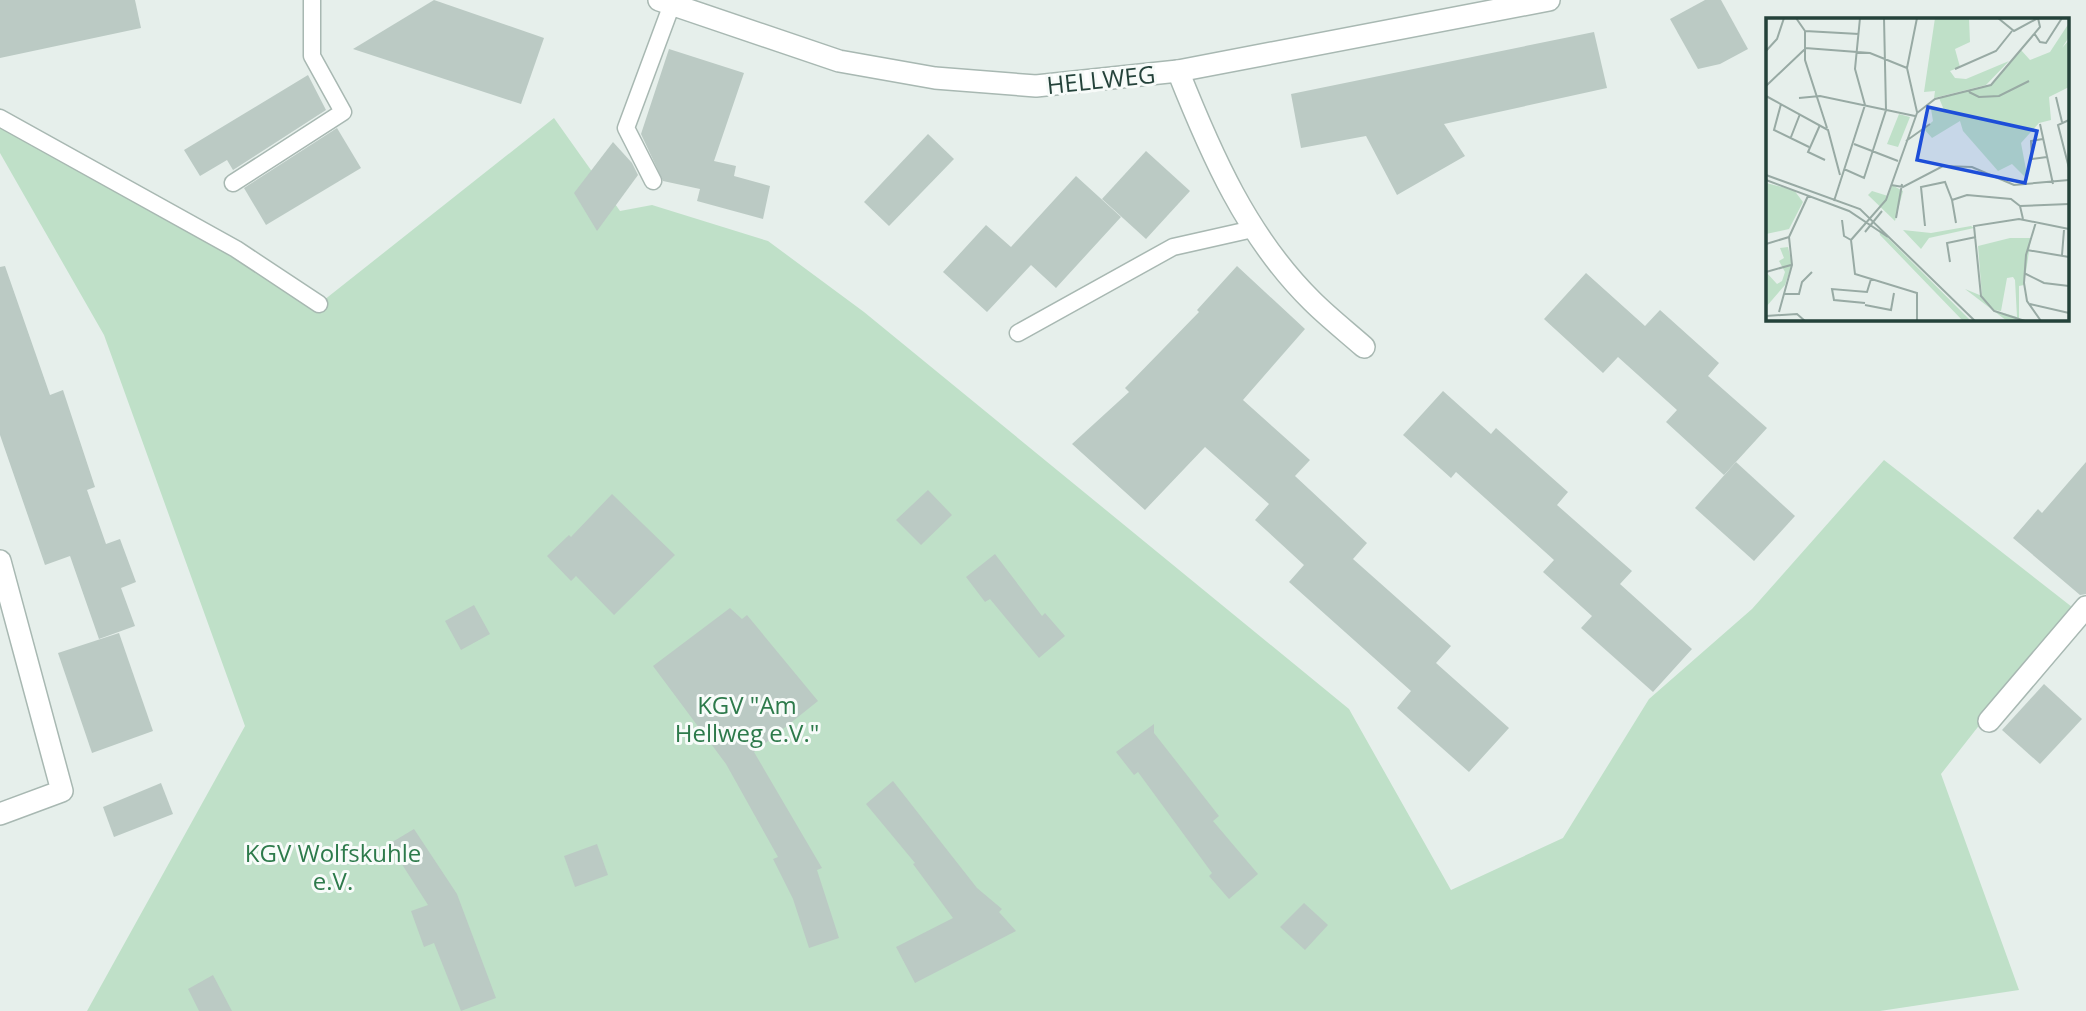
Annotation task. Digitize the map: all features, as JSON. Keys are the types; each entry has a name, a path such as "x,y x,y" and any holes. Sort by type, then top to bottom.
{"street":[{"name":"HELLWEG","path":"666,2 839,61 935,78 1037,86 1178,71 1549,0"},
{"path":"1178,71 1212,157 1253,229 1311,300 1364,347"},
{"path":"0,561 62,791 0,814"},
{"path":"1989,721 2086,607"}],"lane":[{"path":"233,183 342,112 312,56 312,0"},
{"path":"653,181 626,128 666,2"},
{"path":"0,118 236,249 319,304"},
{"path":"1018,333 1173,247 1253,229"}],"green space":[{"path":"0,108 99,180 319,304 554,118 620,211 652,205 768,241 864,312 1349,709 1451,890 1563,838 1649,699 1752,609 1884,460 2072,607 1941,774 2019,990 1880,1011 87,1011 245,726 104,335 0,153"}],"building":[{"path":"0,0 135,0 141,28 0,58"},
{"path":"434,0 544,38 521,104 353,49"},
{"path":"1705,0 1721,0 1748,49 1720,64 1698,69 1670,19"},
{"path":"1594,32 1607,88 1444,124 1465,156 1397,195 1366,136 1301,148 1291,94"},
{"path":"669,49 744,73 714,161 736,166 734,176 770,186 763,219 697,201 700,189 663,181 641,134"},
{"path":"308,75 326,110 233,170 227,160 200,176 184,150"},
{"path":"337,128 361,168 266,225 244,188"},
{"path":"928,134 954,159 889,226 864,202"},
{"path":"613,142 632,163 638,175 597,231 574,193"},
{"path":"1146,151 1190,191 1146,239 1102,199"},
{"path":"1076,176 1121,217 1056,288 1031,265 987,312 943,272 986,225 1011,247"},
{"path":"5,266 50,395 63,390 95,487 87,490 106,544 120,539 136,582 121,588 135,626 99,639 70,556 45,565 0,435 0,267"},
{"path":"1237,266 1305,329 1243,400 1310,460 1295,476 1367,543 1353,559 1451,646 1436,663 1509,728 1469,772 1397,708 1411,691 1289,582 1304,565 1255,520 1269,504 1205,447 1145,510 1072,444 1129,392 1125,388 1199,312 1197,310"},
{"path":"1586,273 1645,326 1660,310 1719,363 1708,376 1767,428 1724,475 1666,422 1677,410 1618,357 1603,373 1544,319"},
{"path":"1443,391 1491,434 1496,428 1568,492 1557,505 1632,571 1620,584 1692,649 1653,692 1581,628 1592,616 1543,572 1554,560 1456,472 1451,478 1403,435"},
{"path":"1736,462 1795,516 1754,561 1695,508"},
{"path":"2086,462 2086,594 2080,595 2013,538 2038,509 2042,513"},
{"path":"928,490 952,515 921,545 896,520"},
{"path":"612,494 675,555 614,615 576,576 571,581 547,556 569,535 571,537"},
{"path":"995,554 1042,616 1045,613 1065,636 1039,658 990,599 985,602 966,577"},
{"path":"474,605 490,634 461,650 445,621"},
{"path":"730,608 742,619 747,615 818,701 754,752 822,868 817,870 839,938 809,948 793,899 773,859 778,857 726,764 653,666"},
{"path":"119,633 153,731 92,753 58,653"},
{"path":"2044,684 2082,719 2040,764 2002,730"},
{"path":"1154,724 1154,733 1219,816 1213,821 1258,874 1229,899 1209,876 1212,873 1138,772 1134,775 1116,752"},
{"path":"893,781 977,888 1002,909 999,912 1016,931 915,983 896,947 953,918 913,864 915,863 866,804"},
{"path":"161,783 173,814 114,837 103,807"},
{"path":"414,829 457,894 496,998 461,1011 434,943 424,947 411,911 428,905 389,844"},
{"path":"597,844 608,875 575,887 564,856"},
{"path":"1304,903 1328,925 1305,950 1280,927"},
{"path":"213,975 232,1011 199,1011 188,989"}],"park label":[{"name":"KGV \"Am Hellweg e.V.\"","path":"747,718"},
{"name":"KGV Wolfskuhle e.V.","path":"333,866"}]}
